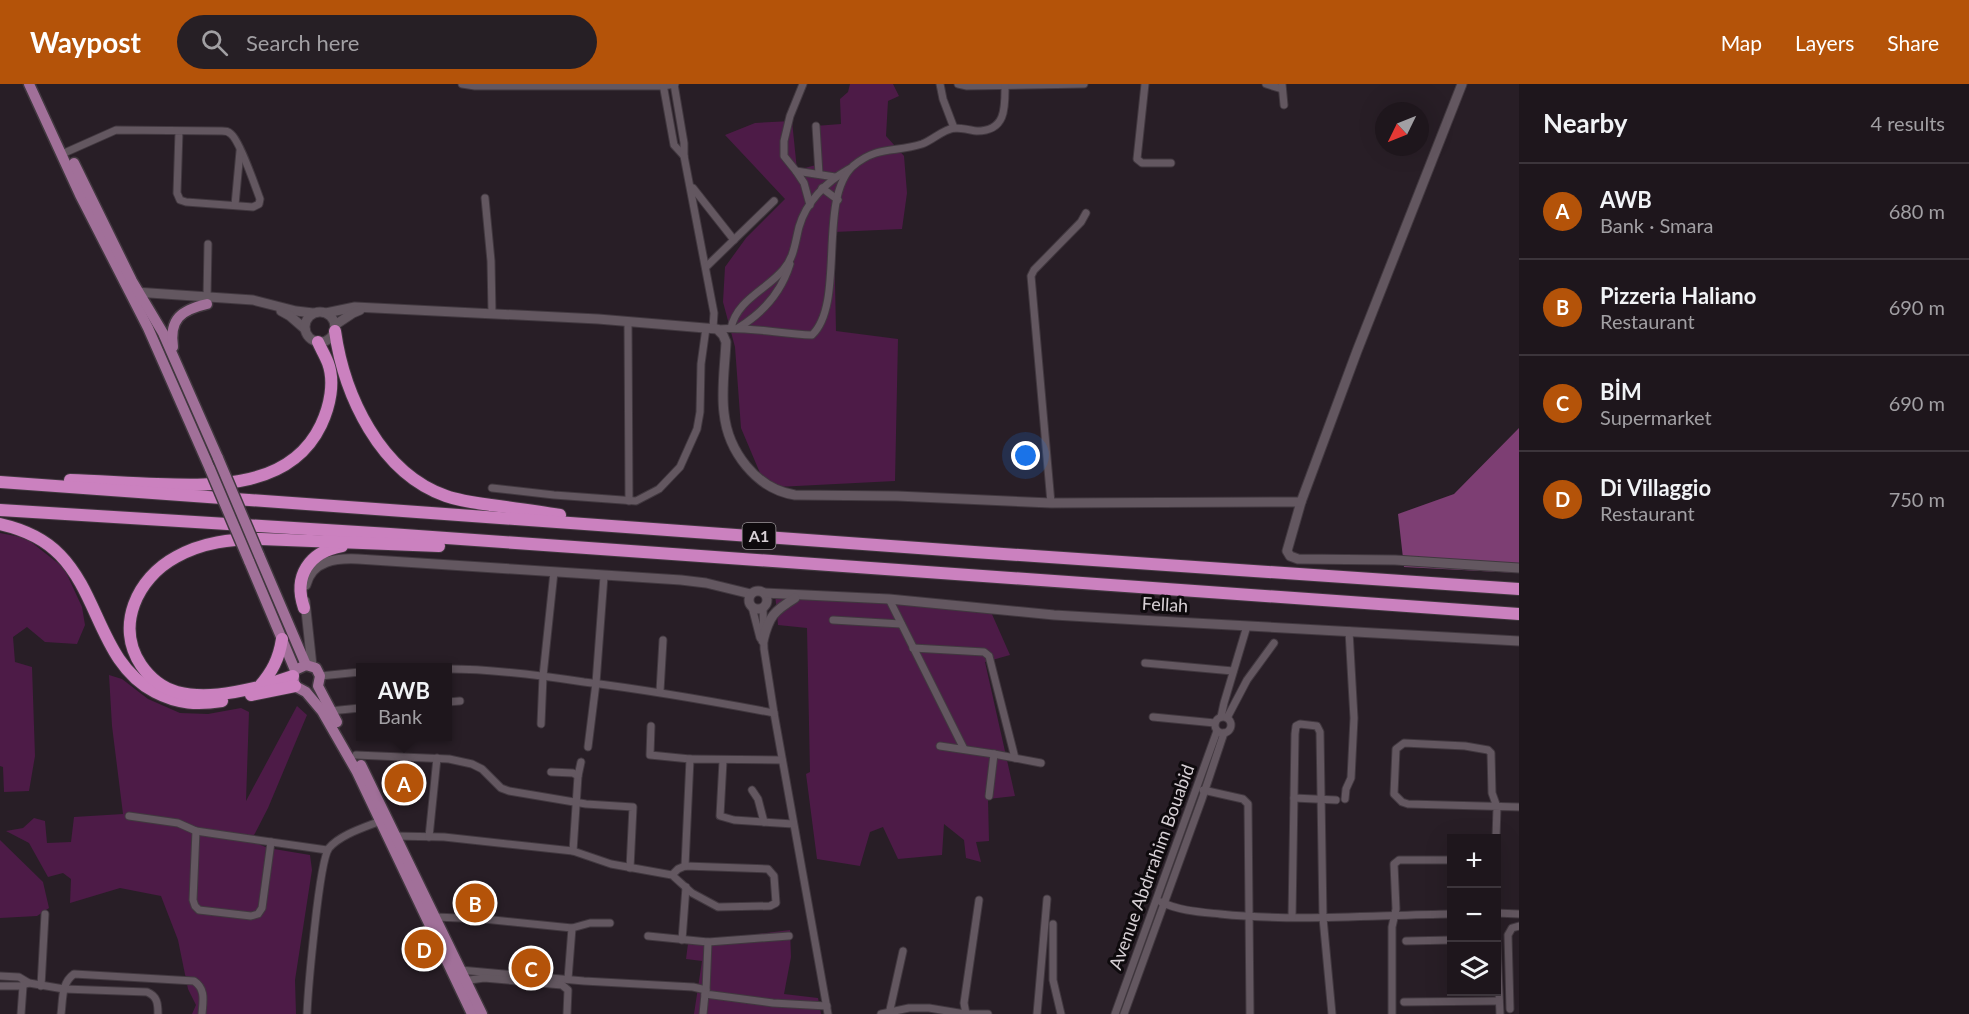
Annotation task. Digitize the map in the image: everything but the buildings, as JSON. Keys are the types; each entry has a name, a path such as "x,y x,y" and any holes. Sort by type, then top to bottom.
{"highway":[{"path":"335,328 341,366 354,401 387,453 417,482 436,493 458,500 662,529"},
{"path":"0,476 205,485 250,480 274,471 291,462 303,451 318,430 326,412 331,376 327,359 318,342"},
{"name":"A1","path":"0,482 1519,589"},
{"name":"A1","path":"0,510 390,534 463,541 1519,614"},
{"path":"0,524 33,535 61,556 86,593 119,661 146,687 172,700 203,704 298,681"},
{"path":"298,681 215,695 178,692 158,683 145,671 134,653 129,639 132,610 151,578 175,557 196,548 231,539 431,546 463,541"},
{"path":"304,608 301,584 303,572 311,561 321,552 331,548 364,542"},
{"path":"259,687 273,670 280,653 282,639"}],"main road":[{"path":"29,84 135,295 210,469 319,681 330,711 356,755 384,820"},
{"path":"37,84 65,153"},
{"path":"135,295 163,333 218,458 298,681 322,711 384,820 459,975 482,1014"},
{"path":"174,356 172,335 176,321 186,310 207,301"},
{"path":"298,681 300,666 309,665"},
{"path":"298,681 319,681"},
{"path":"392,836 435,917 472,1014"}],"street":[{"path":"462,84 475,86 675,84 684,156 714,313 701,364 699,421 689,451 666,484 642,499 629,501 492,488"},
{"path":"802,84 790,116 783,150 787,162 804,183 810,205"},
{"path":"940,84 942,99 954,128"},
{"path":"958,84 963,86 1084,84"},
{"path":"1145,84 1137,159 1142,163 1171,163"},
{"path":"1266,84 1282,86 1284,105"},
{"path":"1462,84 1357,351 1301,502 1287,547 1288,554 1295,559 1395,560 1519,568"},
{"path":"663,85 674,145 684,156"},
{"path":"735,328 756,317 766,308 777,292 791,259 800,224 822,188 835,177 879,151 923,144 954,128 979,131 999,123 1003,117 1005,85"},
{"path":"816,126 819,174"},
{"path":"65,153 116,130 179,131 227,132 234,138 240,149 260,201 259,204 253,207 180,200 177,193 179,131"},
{"path":"235,205 240,149"},
{"path":"207,301 262,302 314,314 355,307 492,313 812,335 818,329 826,308 838,200 844,179 854,166"},
{"path":"796,171 835,177"},
{"path":"691,185 734,240"},
{"path":"822,188 838,200"},
{"path":"484,198 491,261 492,313"},
{"path":"706,267 774,201"},
{"path":"1051,503 1031,276 1034,270 1081,222 1086,213"},
{"path":"207,301 208,244"},
{"path":"735,328 740,307 782,271 791,259"},
{"path":"135,295 270,307 285,312 305,329 309,338 318,342 330,339 335,328 352,313 368,308"},
{"path":"326,313 333,319 335,328"},
{"path":"305,329 307,320 314,314"},
{"path":"628,322 629,501"},
{"path":"712,328 723,335 726,342 723,403 730,435 737,452 752,473 776,490 795,495 897,496 1051,503 1301,502"},
{"path":"309,665 304,608 308,577 325,562 339,558 706,583 751,594 749,601 763,645 827,1010 705,992 693,987 459,975"},
{"path":"541,724 543,676 554,572"},
{"path":"588,747 596,683 603,576"},
{"name":"Fellah","path":"751,594 757,590 889,599 1054,615 1519,641"},
{"path":"763,645 764,592"},
{"name":"Fellah","path":"752,607 809,595"},
{"path":"763,645 767,624 772,614 795,598"},
{"path":"889,599 964,749"},
{"path":"833,620 901,624"},
{"path":"1224,717 1233,671 1247,626"},
{"path":"1345,799 1351,778 1354,718 1350,631"},
{"path":"660,692 663,640"},
{"path":"1219,729 1240,691 1274,643"},
{"path":"913,648 984,652 989,656 1015,758"},
{"path":"1145,663 1233,671"},
{"path":"452,669 477,669 596,683 774,713"},
{"path":"319,681 356,673"},
{"path":"452,702 460,701"},
{"path":"330,711 356,708"},
{"path":"1153,717 1219,729 1231,727 1230,721 1224,717"},
{"path":"1293,917 1295,731 1298,725 1305,724 1317,726 1320,730 1323,918 1332,1014"},
{"path":"651,726 650,755 690,759 782,760"},
{"name":"Avenue Abdrrahim Bouabid","path":"1124,1014 1160,902 1171,855 1219,729"},
{"name":"Avenue Abdrrahim Bouabid","path":"1115,1014 1180,858 1205,791 1219,729"},
{"path":"1496,834 1497,807 1492,793 1491,753 1488,750 1465,746 1409,743 1401,744 1396,749 1393,788 1394,794 1402,802 1497,807 1519,807"},
{"path":"940,746 1041,763"},
{"path":"989,796 994,754"},
{"path":"356,755 437,759 472,764 490,775 505,790 586,804 633,807 630,868"},
{"path":"429,837 437,759"},
{"path":"685,867 690,759"},
{"path":"723,760 720,816 734,820 793,824"},
{"path":"573,851 581,762"},
{"path":"551,772 573,773 578,776"},
{"path":"1197,789 1243,799 1248,804 1250,1014"},
{"path":"752,790 758,799 764,822"},
{"path":"1294,798 1336,800"},
{"path":"129,816 178,823 196,831 327,850"},
{"path":"307,1014 319,899 327,850 342,838 384,820"},
{"path":"196,831 193,900 199,910 251,916 258,914 262,908 271,842"},
{"path":"392,836 544,846 573,851 630,868 672,875 689,890 713,905 723,908 770,906 776,903 774,876 770,869 685,867 678,869 672,875"},
{"path":"1171,855 1180,858"},
{"path":"1392,1014 1392,927 1396,909 1393,867 1399,860 1447,860"},
{"path":"682,940 689,890"},
{"path":"1037,1014 1047,899"},
{"path":"966,1014 964,1003 979,900"},
{"path":"1160,902 1184,910 1250,917 1323,918 1447,914"},
{"path":"1501,913 1519,914"},
{"path":"41,986 45,914"},
{"path":"435,917 484,919 572,928 590,922 610,923"},
{"path":"1053,924 1053,980 1061,1014"},
{"path":"1510,1009 1508,935 1512,928 1519,926"},
{"path":"568,979 572,928"},
{"path":"648,936 708,942 789,936"},
{"path":"1406,941 1447,940"},
{"path":"703,1014 708,942"},
{"path":"1497,942 1500,1014"},
{"path":"889,1013 903,951"},
{"path":"61,1014 64,989 70,977 75,974 194,981 202,991 202,1014"},
{"path":"459,975 562,985 568,990 567,1014"},
{"path":"0,976 19,977 26,984"},
{"path":"21,1014 26,984"},
{"path":"0,986 26,984 64,989 147,992 154,995 158,1002 158,1014"},
{"path":"1404,1002 1500,1001"},
{"path":"881,1014 909,1008 929,1008 966,1014 988,1014"}],"shaded area":[{"path":"850,84 893,84 899,96 888,101 886,136 904,156 907,193 902,229 834,232 836,331 898,339 895,481 777,487 760,473 741,428 735,347 723,302 725,267 746,238 785,199 725,135 755,123 792,121 797,170 816,165 815,126 841,124 840,99 848,92"},
{"path":"1519,428 1519,573 1404,567 1398,514 1454,494"},
{"path":"0,533 26,538 64,568 82,607 85,625 77,644 45,642 27,627 13,637 15,662 32,667 35,756 29,791 4,792 3,767 0,766"},
{"path":"775,593 991,612 1010,655 985,662 1015,796 988,799 989,841 976,842 981,862 966,858 964,840 944,824 942,855 898,859 883,827 870,832 860,866 817,859 806,774 810,772 807,628 778,625"},
{"path":"109,675 122,679 148,699 180,713 208,714 241,708 249,712 246,801 297,706 307,715 268,808 251,841 268,848 310,855 312,870 295,980 296,1014 192,1014 196,1005 188,989 178,940 161,896 120,888 70,903 71,879 63,873 48,877 29,843 6,831 23,828 34,818 45,821 47,843 71,842 74,817 123,814 112,726"},
{"path":"0,840 43,882 49,908 37,916 0,918"},
{"path":"790,930 791,957 784,994 818,998 821,1014 694,1014 702,961 686,959 689,936 712,940"}],"place":[{"name":"AWB","path":"404,783"},
{"name":"Pizzeria Haliano","path":"475,903"},
{"name":"Di Villaggio","path":"424,949"},
{"name":"BİM","path":"531,968"}]}
